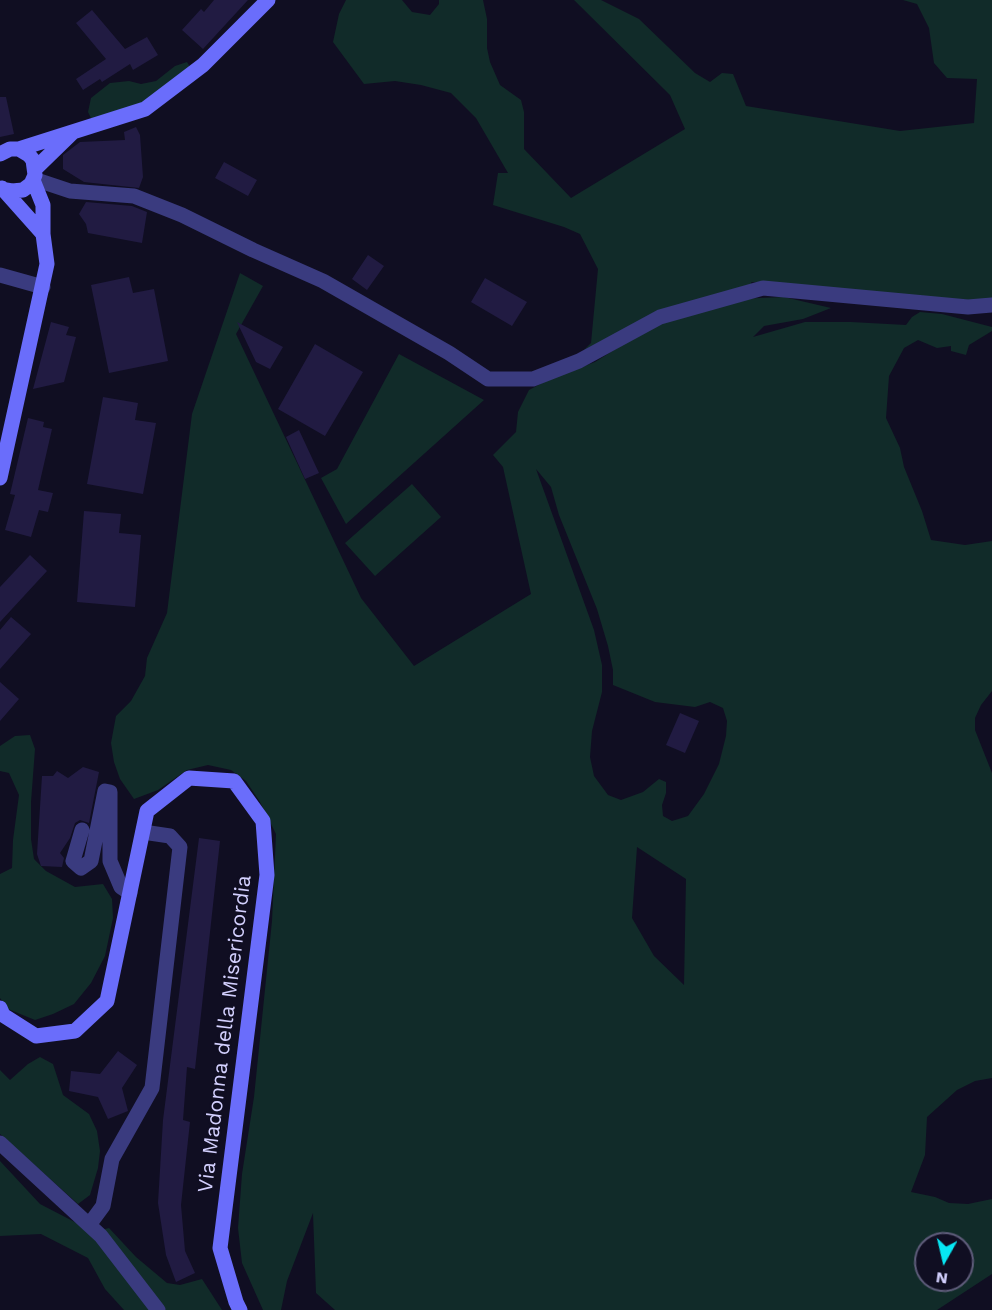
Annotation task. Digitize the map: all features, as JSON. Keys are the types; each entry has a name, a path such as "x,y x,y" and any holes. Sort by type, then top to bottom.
{"main road":[{"path":"0,154 10,149 19,149 74,130 145,110 203,65 268,0"},
{"path":"2,188 12,191 23,190 74,130"},
{"path":"0,478 47,264 43,234 43,206 29,155 19,149"},
{"path":"2,188 43,234"},
{"name":"Via Madonna della Misericordia","path":"1,1013 36,1036 75,1030 107,1001 147,811 189,778 234,781 263,821 267,875 220,1248 240,1310"}],"street":[{"path":"34,176 70,191 134,196 182,215 253,250 323,280 449,353 488,379 532,379 579,361 660,317 763,288 968,307 992,304"},
{"path":"0,275 43,287"},
{"path":"82,830 73,861 81,868 91,861 105,791 110,792 110,861 121,887 130,893"},
{"path":"89,1225 103,1206 112,1158 152,1088 180,847 170,836 143,832"},
{"path":"0,1143 101,1236 158,1310"}],"green space":[{"path":"346,0 402,0 412,12 430,15 439,4 439,0 483,0 487,19 487,48 490,62 500,85 521,100 524,112 524,149 571,198 685,129 670,95 574,0 601,0 639,19 695,73 710,82 722,73 733,74 746,106 900,131 974,123 977,79 947,78 934,63 929,28 917,4 903,0 992,0 992,300 979,301 751,282 753,287 583,351 591,343 598,269 580,234 493,205 498,173 508,173 476,118 451,93 395,81 364,84 333,42 339,14"},
{"path":"187,62 190,67 147,103 93,122 88,112 91,98 110,83 129,81 141,84 156,81 175,66"},
{"path":"240,273 263,286 236,334 361,598 414,666 531,594 503,467 493,455 516,432 518,412 529,390 595,362 641,333 685,313 735,299 784,297 831,308 803,319 764,326 753,337 805,322 906,325 920,312 942,314 992,327 992,331 969,345 966,355 951,351 951,346 937,348 918,340 904,348 889,376 886,418 900,448 904,467 931,540 965,545 992,541 992,691 981,705 975,718 975,730 992,773 992,1078 975,1081 957,1090 927,1117 925,1155 911,1192 935,1197 949,1203 968,1204 992,1199 992,1274 974,1286 974,1232 914,1232 914,1292 964,1292 937,1310 335,1310 316,1293 313,1213 287,1281 281,1310 263,1310 242,1263 238,1228 242,1174 254,1097 272,921 276,834 260,802 246,781 231,770 208,765 187,770 158,790 134,799 120,779 111,743 116,716 131,701 145,676 147,658 167,613 192,414","holes":["536,469 551,487 559,515 597,609 608,646 613,670 613,685 655,702 695,707 710,702 723,708 727,721 726,736 719,764 704,794 688,816 672,821 663,816 662,805 666,793 666,782 659,779 643,792 621,800 608,795 594,776 590,757 592,731 602,692 602,665 594,630","637,847 686,879 684,985 654,956 632,918"]},
{"path":"399,354 484,400 346,524 321,478 337,469"},
{"path":"412,484 441,517 375,576 345,543"},
{"path":"30,735 35,749 31,802 31,839 34,859 46,871 75,887 103,884 112,899 113,918 105,956 91,983 74,1004 35,1020 8,1009 0,998 0,874 12,868 19,795 9,773 0,771 0,746 15,736"},
{"path":"40,1057 53,1064 63,1095 89,1114 97,1131 100,1151 98,1168 90,1195 78,1204 0,1134 0,1070 10,1080"},
{"path":"0,1161 40,1204 94,1232 109,1228 136,1257 167,1283 180,1285 202,1279 222,1310 124,1310 105,1289 88,1258 41,1234 0,1236"}],"building":[{"path":"214,0 248,0 203,49 182,30 201,9 204,12"},
{"path":"92,10 125,49 147,37 158,55 133,70 130,64 102,82 100,79 83,90 76,79 106,59 76,23"},
{"path":"0,97 6,97 14,134 0,137"},
{"path":"136,127 140,135 143,177 139,188 84,182 63,169 63,155 80,142 125,140 124,132"},
{"path":"224,162 257,180 248,196 215,178"},
{"path":"86,202 132,206 147,212 142,243 88,233 86,224 79,214"},
{"path":"368,255 384,266 367,290 352,279"},
{"path":"129,277 133,293 154,289 168,361 109,373 91,285"},
{"path":"485,278 527,302 512,326 471,302"},
{"path":"51,322 69,327 66,335 76,337 64,382 33,389"},
{"path":"237,322 283,347 270,369 256,362"},
{"path":"315,344 363,372 325,436 278,409"},
{"path":"103,397 138,403 135,420 156,423 143,494 87,484"},
{"path":"28,418 44,422 43,427 52,429 38,490 53,493 48,512 39,510 31,537 5,530 15,495 10,494"},
{"path":"299,430 319,473 305,479 286,437"},
{"path":"84,511 121,514 119,533 141,535 135,607 77,602"},
{"path":"30,555 47,571 0,622 0,587"},
{"path":"11,617 31,634 0,669 0,630"},
{"path":"0,682 19,699 0,721"},
{"path":"680,713 699,721 685,753 666,745"},
{"path":"83,767 99,772 89,823 80,820 75,823 70,838 60,853 64,858 62,867 41,866 37,854 42,776 53,776 57,771 68,778"},
{"path":"199,838 220,841 195,1069 187,1067 183,1120 190,1122 181,1205 185,1251 195,1273 176,1282 166,1255 158,1203 163,1120"},
{"path":"118,1051 137,1065 122,1088 128,1111 108,1119 98,1097 69,1091 71,1071 100,1074"}]}
